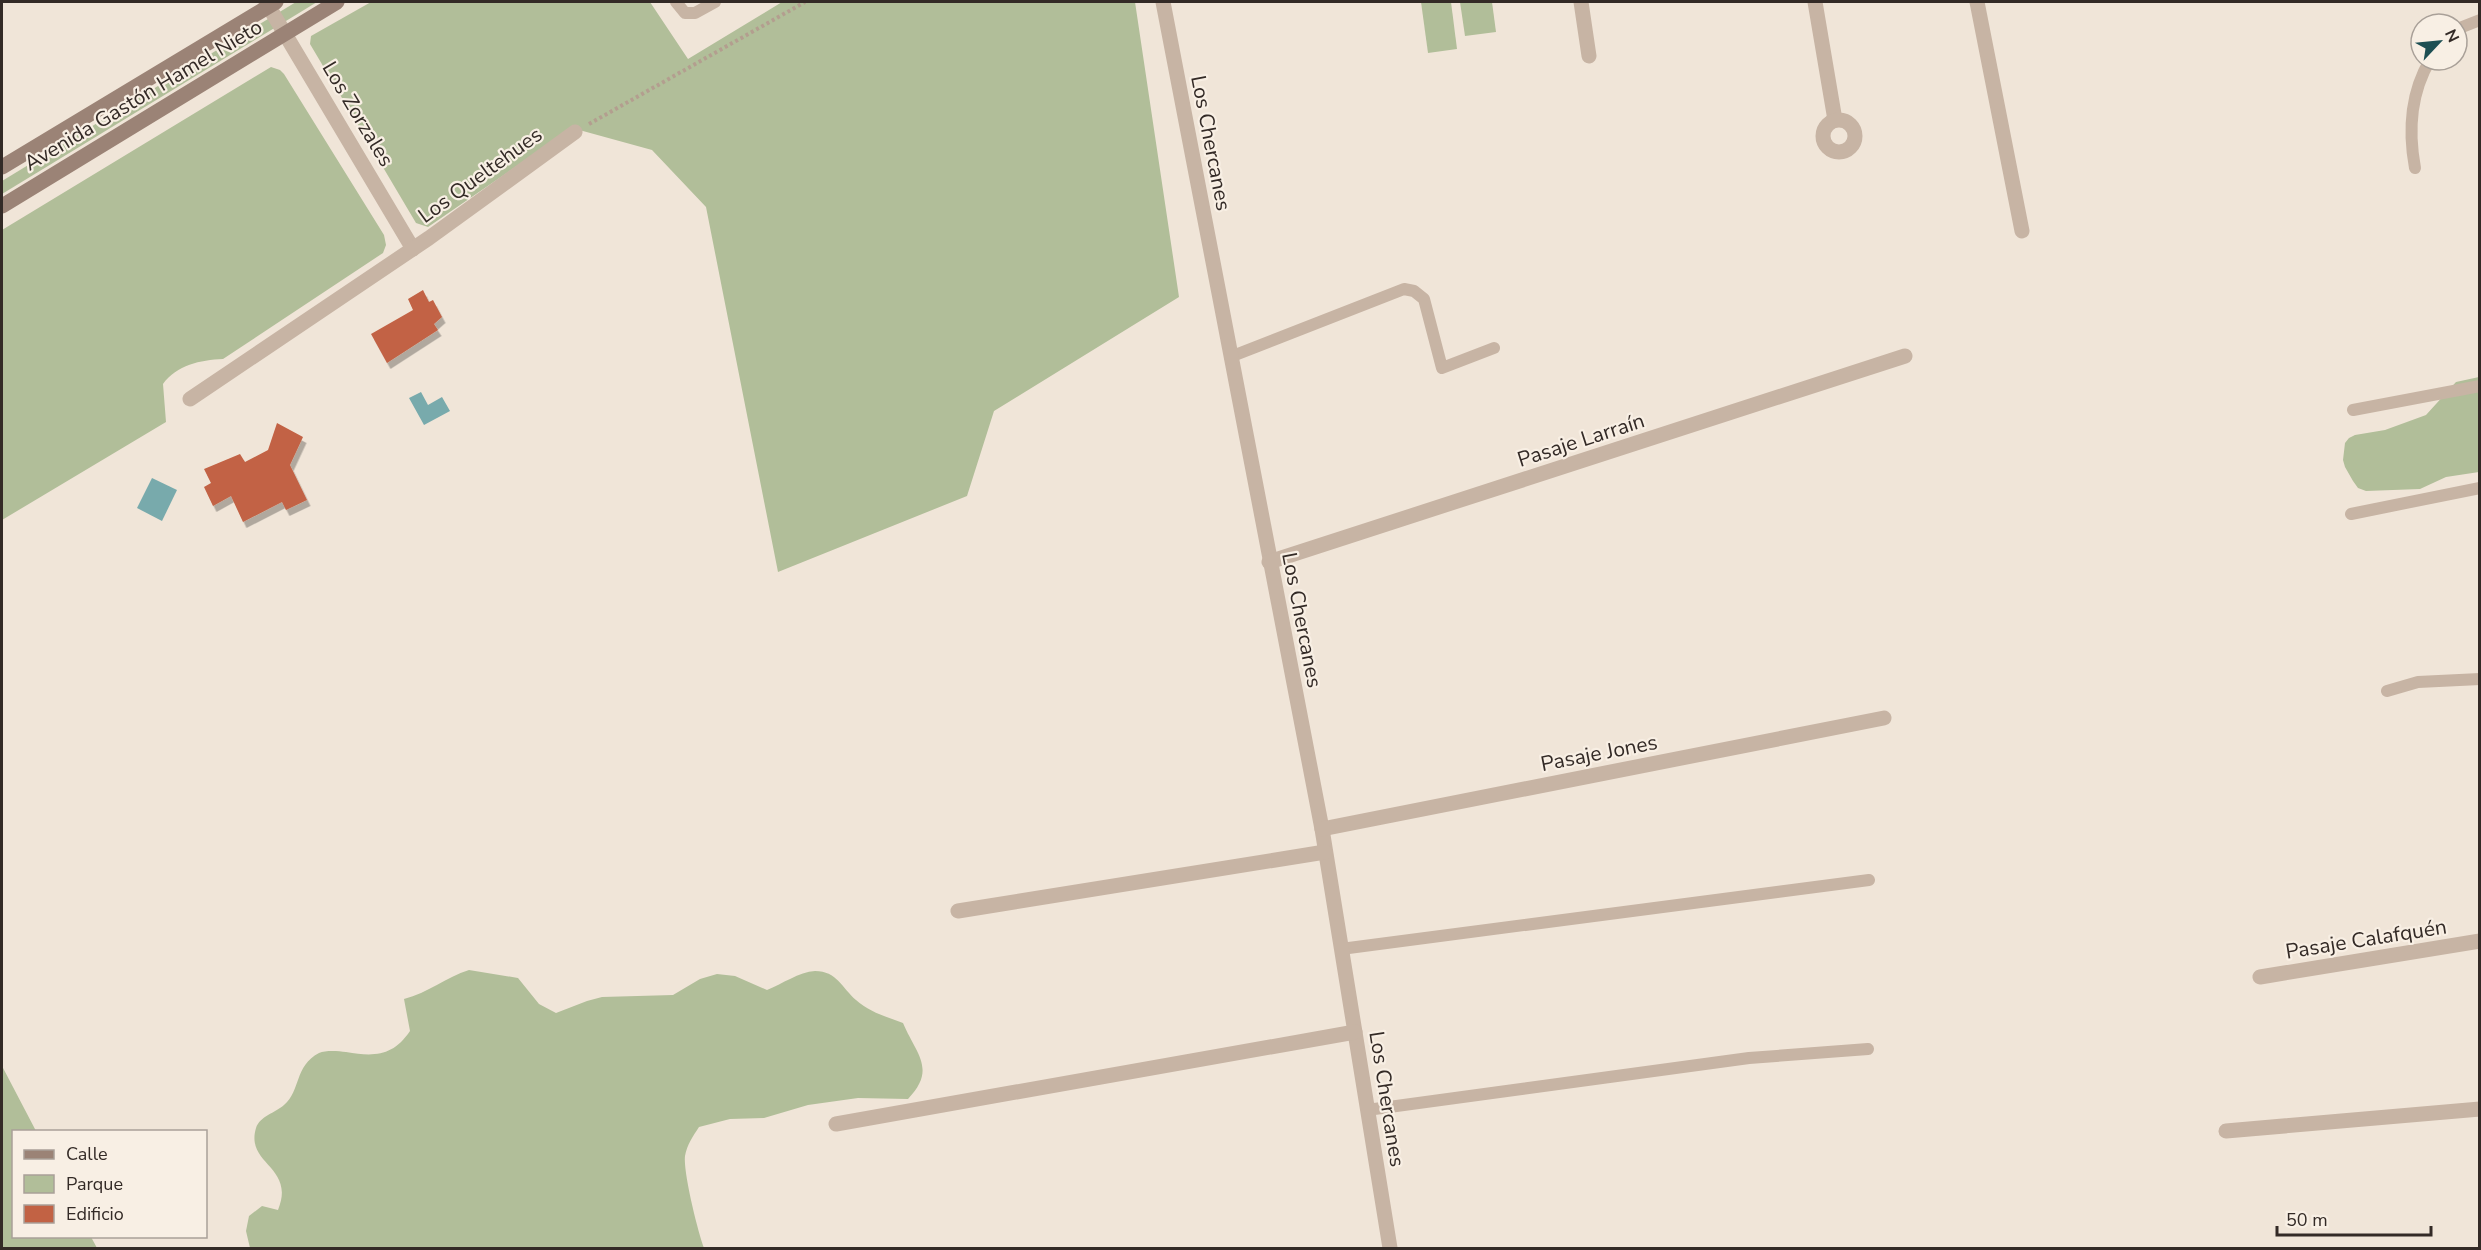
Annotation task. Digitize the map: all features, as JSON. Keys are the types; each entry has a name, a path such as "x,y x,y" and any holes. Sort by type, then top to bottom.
{"main road":[{"name":"Avenida Gastón Hamel Nieto","path":"2,206 337,2"},
{"name":"Avenida Gastón Hamel Nieto","path":"2,167 270,3"}],"street":[{"name":"Los Chercanes","path":"1163,2 1322,829 1390,1248"},
{"path":"1581,2 1589,56"},
{"path":"1815,2 1835,120"},
{"path":"1977,2 2022,231"},
{"name":"Los Zorzales","path":"270,3 284,33 413,249"},
{"name":"Los Queltehues","path":"190,399 413,249 575,132"},
{"name":"Pasaje Larraín","path":"1269,562 1905,357"},
{"name":"Pasaje Jones","path":"1322,829 1884,718"},
{"path":"958,910 1325,852"},
{"name":"Pasaje Calafquén","path":"2260,977 2480,941"},
{"path":"836,1124 1355,1032"},
{"path":"2226,1131 2480,1108"}],"lane":[{"path":"676,2 685,12 695,13 715,2"},
{"path":"2415,168 2411,116 2419,82 2424,72"},
{"path":"1230,357 1404,289 1414,291 1424,299 1442,368 1494,348"},
{"path":"2354,410 2480,386"},
{"path":"2351,514 2480,488"},
{"path":"2387,691 2418,682 2480,679"},
{"path":"1341,949 1869,880"},
{"path":"1367,1110 1749,1059 1868,1049"}],"path":[{"name":"Los Queltehues","path":"575,132 805,2"}],"green space":[{"path":"296,2 317,2 2,194 2,181"},
{"path":"371,2 650,2 688,59 782,2 1135,2 1179,297 994,411 967,496 778,572 706,207 652,150 572,128 428,227 416,223 310,44 311,36"},
{"path":"1421,2 1451,2 1457,49 1428,53"},
{"path":"1460,2 1492,2 1496,32 1465,36"},
{"path":"271,67 284,74 384,235 386,245 383,253 223,359 198,362 175,372 163,384 166,422 2,520 2,230"},
{"path":"2479,377 2479,472 2446,477 2420,489 2366,491 2358,488 2343,460 2345,443 2349,438 2385,430 2426,415 2456,382"},
{"path":"469,970 518,978 539,1004 556,1013 602,997 673,995 700,979 717,974 735,976 767,990 803,974 823,972 834,977 867,1008 903,1023 921,1061 923,1070 921,1079 908,1099 858,1098 808,1105 764,1118 730,1119 699,1127 687,1148 685,1164 704,1248 250,1248 246,1231 249,1216 262,1206 278,1210 282,1195 281,1184 276,1174 257,1150 255,1140 258,1124 289,1099 301,1071 311,1058 325,1051 375,1054 390,1050 397,1046 410,1031 404,999"},
{"path":"2,1066 35,1130 12,1130 12,1238 92,1238 97,1248 2,1248"}],"water":[{"path":"421,392 428,405 442,397 450,411 424,425 409,398"},
{"path":"152,478 177,490 162,521 137,508"}],"building":[{"path":"423,290 429,302 433,300 442,317 434,324 438,330 387,363 371,334 413,310 408,299"},
{"path":"277,423 303,437 290,465 307,500 286,510 282,502 243,522 231,496 213,506 204,487 211,483 204,469 240,454 245,462 268,450"}]}
